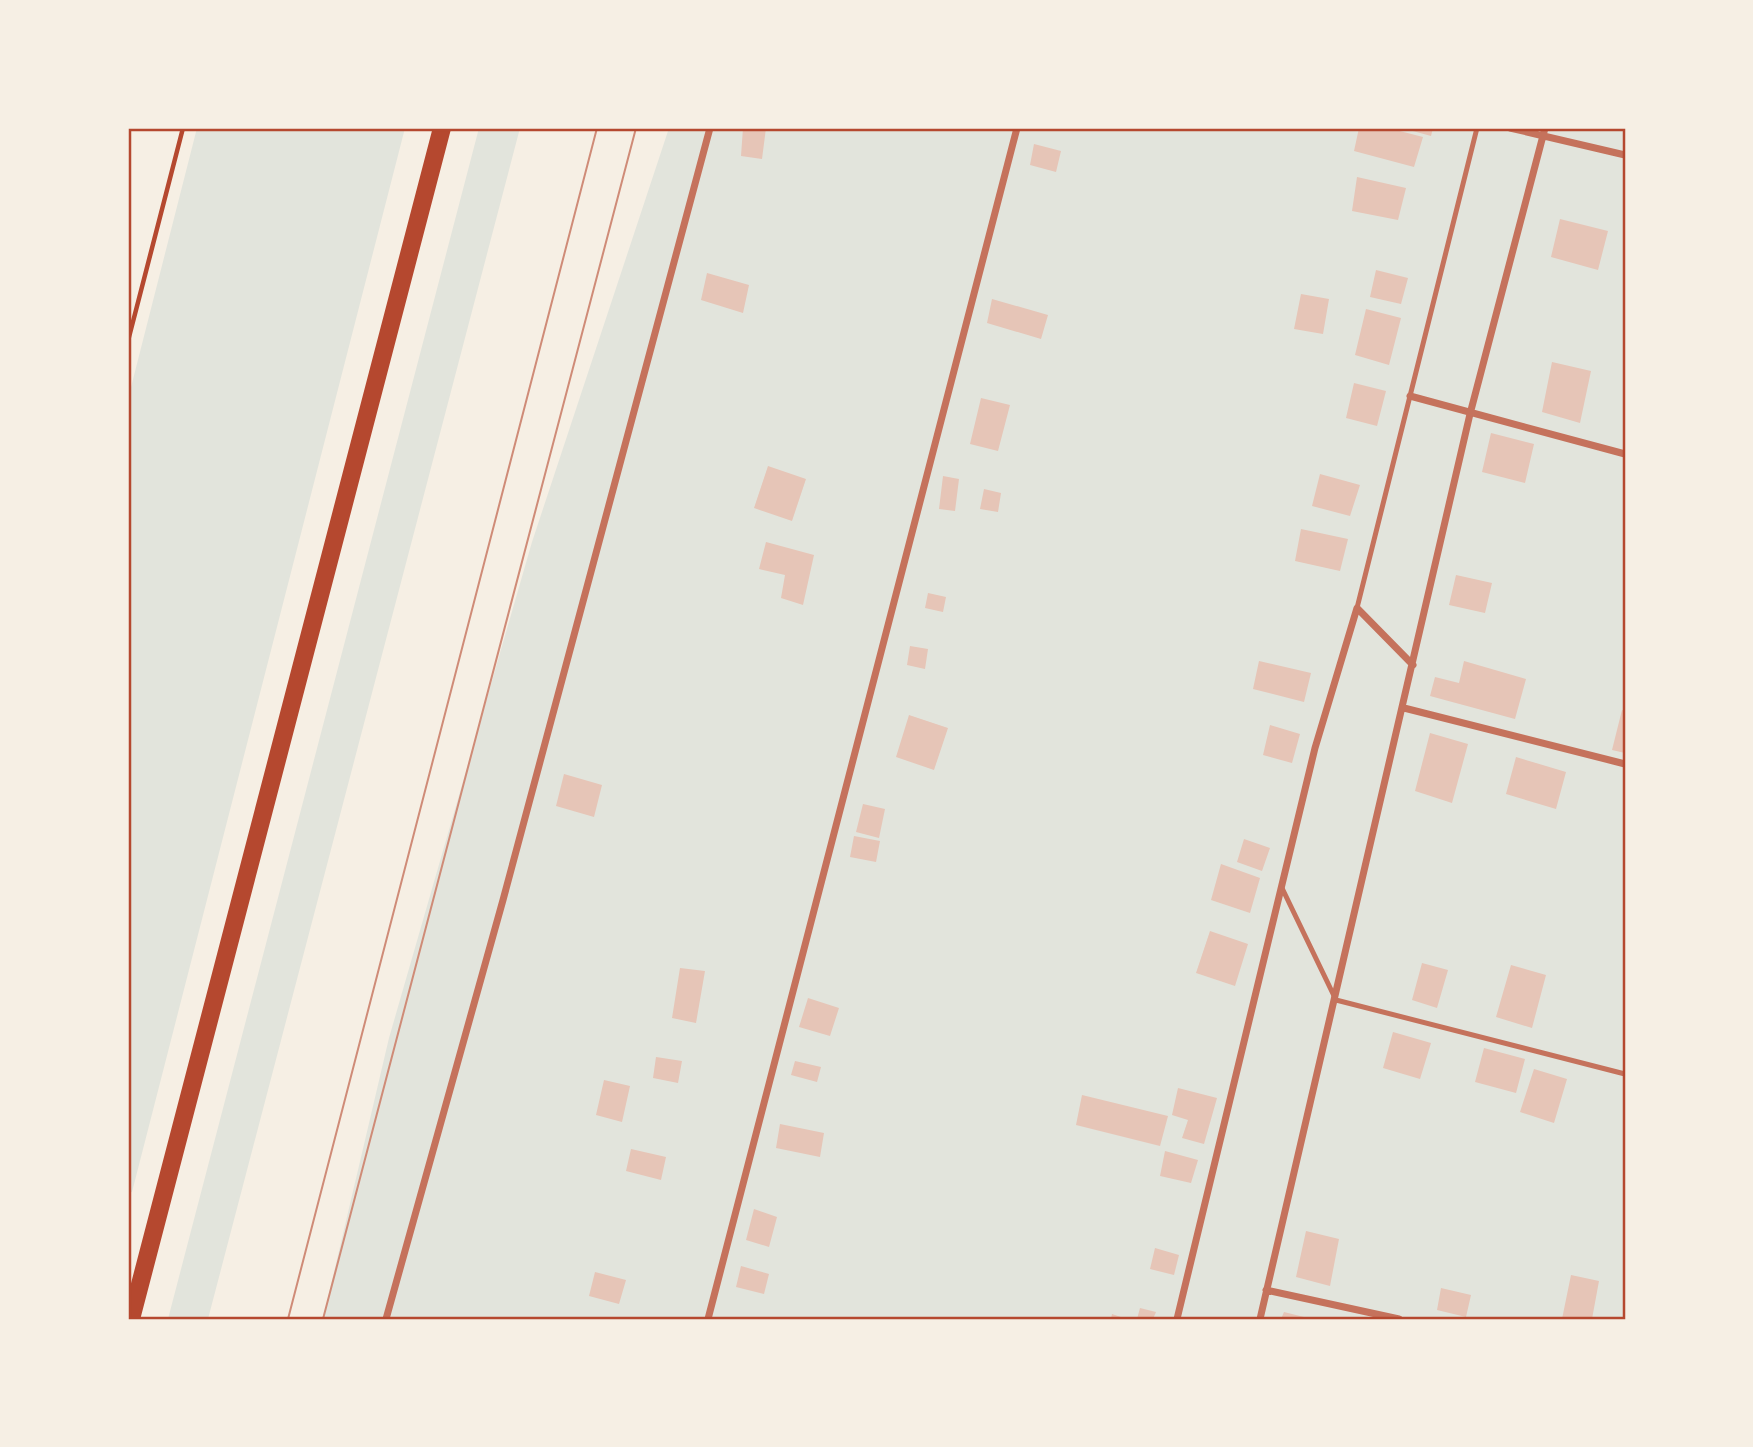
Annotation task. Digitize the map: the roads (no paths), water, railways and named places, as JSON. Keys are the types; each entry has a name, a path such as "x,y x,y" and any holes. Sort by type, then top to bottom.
{"main road":[{"path":"131,1319 442,128"}],"street":[{"path":"386,1319 510,873 710,128"},
{"path":"708,1319 1017,128"},
{"path":"1510,128 1544,132 1625,155"},
{"path":"1260,1319 1405,708 1470,414 1544,132"},
{"path":"1410,396 1625,454"},
{"path":"1177,1319 1315,748 1357,608 1413,666"},
{"path":"1405,708 1625,764"},
{"path":"1266,1290 1399,1319"}],"lane":[{"path":"1357,608 1477,128"},
{"path":"1282,888 1336,1000 1625,1074"}],"tram line":[{"path":"288,1319 597,128"},
{"path":"323,1319 636,128"}]}
